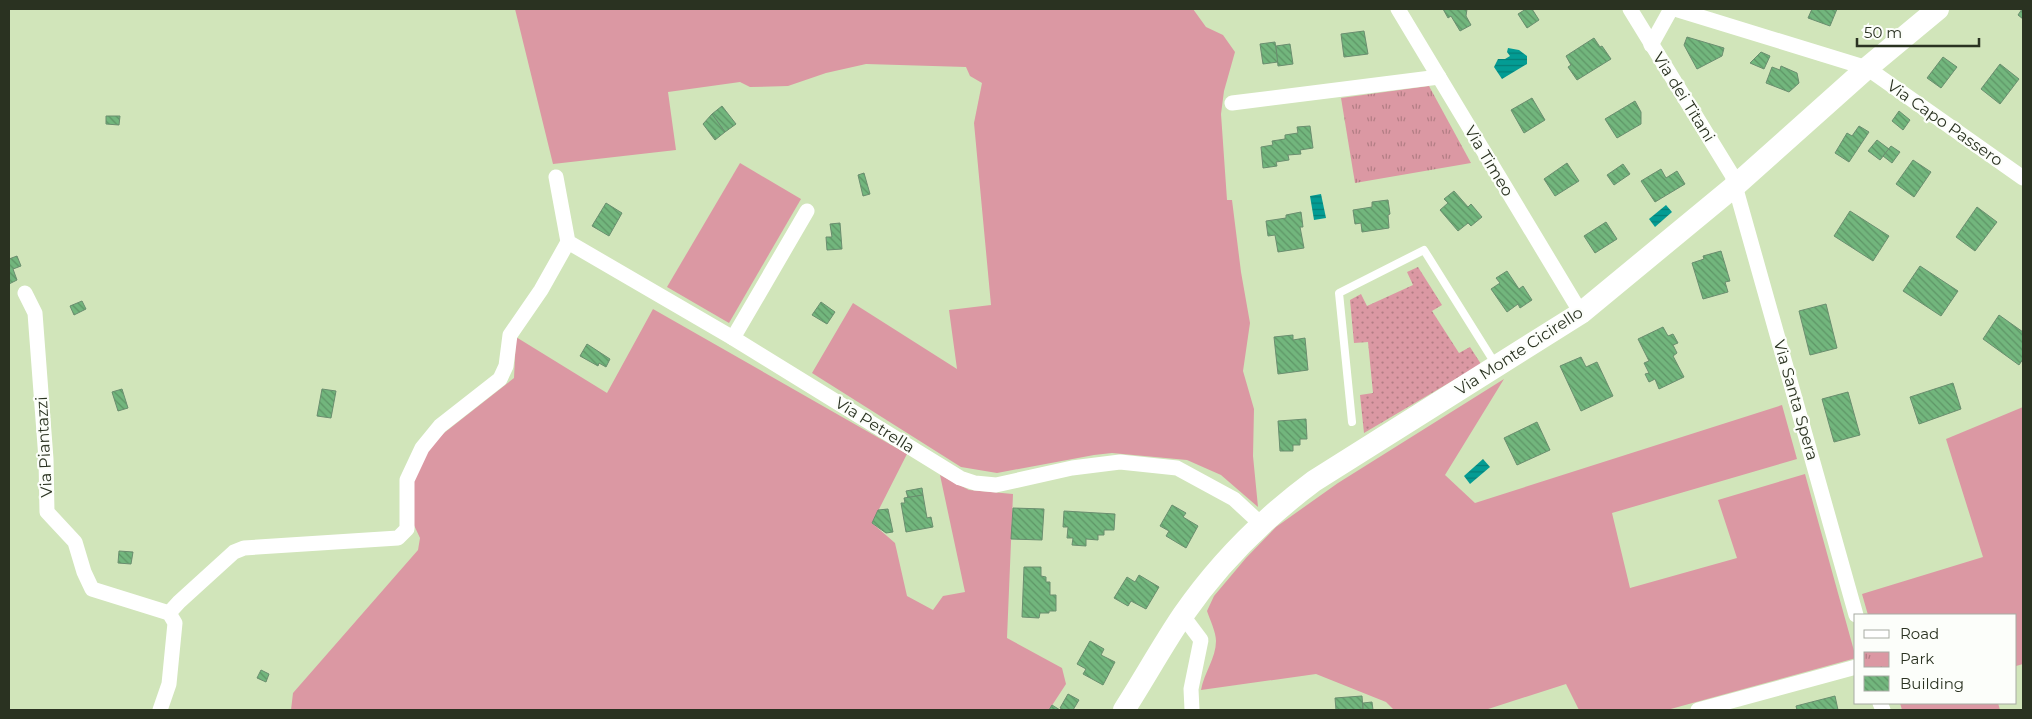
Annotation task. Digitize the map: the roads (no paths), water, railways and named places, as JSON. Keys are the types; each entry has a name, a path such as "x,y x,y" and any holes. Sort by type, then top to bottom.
{"street":[{"name":"Via Timeo","path":"1398,9 1581,312"},
{"name":"Via dei Titani","path":"1630,9 1732,175 1736,185"},
{"path":"1652,45 1673,9"},
{"name":"Via Capo Passero","path":"1673,9 1867,68 2023,178"},
{"name":"Via Monte Cicirello","path":"1124,710 1183,616 1230,557 1261,524 1287,501 1314,481 1581,312 1736,185 1867,68 1938,9"},
{"path":"1232,103 1438,77"},
{"path":"160,710 169,684 175,623 169,613 234,552 244,548 398,538 406,529 406,480 422,448 440,426 500,379 506,366 510,335 541,290 568,242 556,177"},
{"name":"Via Santa Spera","path":"1736,185 1856,614"},
{"path":"733,338 807,212"},
{"name":"Via Petrella","path":"568,242 733,338 960,478 975,483 996,485 1072,468 1120,462 1177,468 1234,499 1261,524"},
{"name":"Via Piantazzi","path":"25,293 35,313 46,459 47,512 75,542 84,572 92,589 169,613"},
{"path":"1183,616 1201,640 1191,689 1192,710"},
{"path":"1698,710 1854,668"}],"lane":[{"path":"1352,422 1339,293 1424,250 1497,366"}],"water":[{"path":"1508,48 1519,50 1527,56 1527,64 1502,79 1494,67 1498,59 1505,59 1510,56 1507,52"},
{"path":"1321,194 1326,218 1314,220 1310,196"},
{"path":"1666,205 1672,212 1655,227 1649,219"},
{"path":"1483,459 1490,467 1470,484 1464,476"}]}
